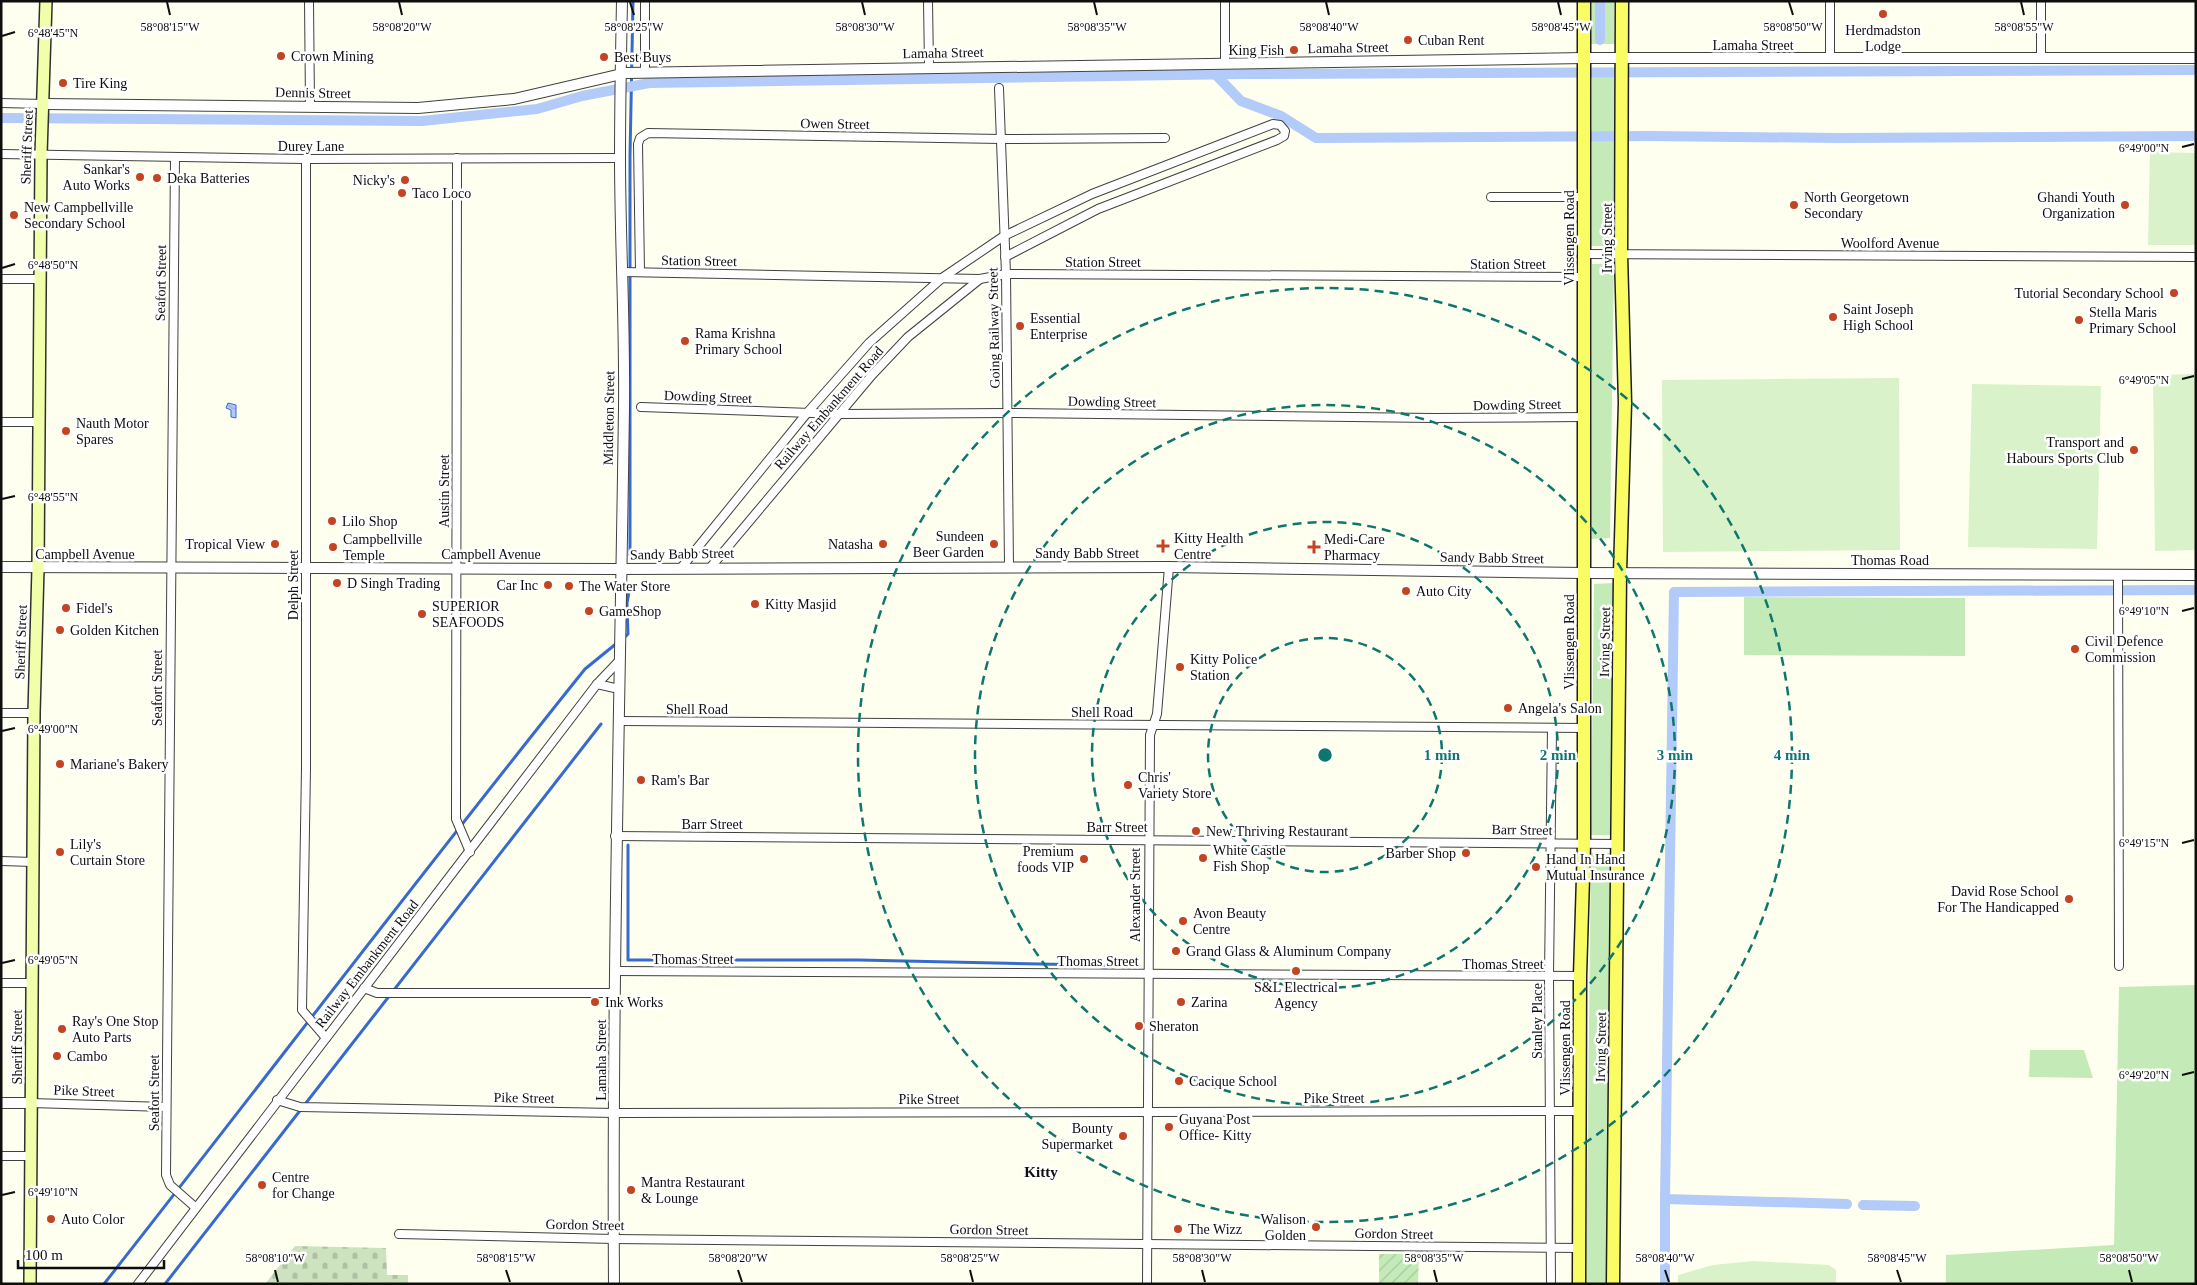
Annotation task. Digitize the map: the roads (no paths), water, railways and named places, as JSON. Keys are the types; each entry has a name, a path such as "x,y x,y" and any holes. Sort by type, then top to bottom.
{"main road":[{"name":"Sheriff Street","path":"30,1284 34,713 38,568 41,154 46,1"},
{"name":"Vlissengen Road","path":"1579,1284 1580,976 1584,844 1584,1"},
{"name":"Irving Street","path":"1613,1284 1620,573 1625,403 1622,254 1622,1"}],"street":[{"path":"309,1 310,106"},
{"name":"Middleton Street","path":"615,836 620,721 618,662 624,405 620,158 623,76 622,1"},
{"path":"644,73 645,1"},
{"path":"928,1 929,67"},
{"path":"1225,1 1225,63"},
{"path":"1830,1 1830,59"},
{"path":"2041,58 2042,1"},
{"name":"Lamaha Street","path":"623,76 644,73 929,67 1584,58 1622,68 1830,59 2196,58"},
{"name":"Dennis Street","path":"1,103 418,108 514,99 623,76"},
{"name":"Going Railway Street","path":"1000,88 1009,413 1009,567"},
{"path":"681,568 807,412 869,343 942,278 1004,236 1092,194 1273,124 1280,125 1285,131 1284,136 1277,140 1098,208 1005,257"},
{"name":"Owen Street","path":"640,272 638,144 640,138 648,133 1001,138 1165,138"},
{"name":"Durey Lane","path":"1,154 306,159 620,158"},
{"name":"Seafort Street","path":"175,158 166,1175 170,1185 195,1207"},
{"name":"Austin Street","path":"457,158 456,819 470,852"},
{"name":"Delph Street","path":"306,159 304,1013 326,1038"},
{"path":"1092,194 1098,208"},
{"path":"1490,197 1584,197"},
{"name":"Woolford Avenue","path":"1584,254 2196,256"},
{"name":"Station Street","path":"623,272 980,279 1006,274 1584,277"},
{"path":"1,279 40,279"},
{"name":"Railway Embankment Road","path":"710,568 839,414 908,337 980,279"},
{"name":"Dowding Street","path":"641,407 839,414 1009,413 1432,418 1583,417"},
{"path":"1,422 39,422"},
{"name":"Campbell Avenue","path":"1,567 620,569"},
{"name":"Sandy Babb Street","path":"620,569 1169,567 1584,573"},
{"name":"Alexander Street","path":"1147,1284 1150,735 1157,714 1169,567"},
{"name":"Thomas Road","path":"1584,573 2118,579 2196,575"},
{"path":"2118,579 2119,966"},
{"name":"Railway Embankment Road","path":"138,1284 195,1207 470,852 597,684 618,662"},
{"path":"597,684 619,689"},
{"path":"1,713 34,713"},
{"name":"Shell Road","path":"620,721 1584,728"},
{"name":"Stanley Place","path":"1550,1284 1549,976 1552,728"},
{"name":"Lamaha Street","path":"614,1284 615,836"},
{"name":"Barr Street","path":"615,836 1618,844"},
{"path":"1,862 33,862"},
{"name":"Thomas Street","path":"615,970 1580,976"},
{"path":"1,983 32,983"},
{"path":"364,988 377,992 404,993 615,993"},
{"name":"Pike Street","path":"277,1100 300,1107 614,1113 1581,1111"},
{"name":"Pike Street","path":"1,1103 166,1107"},
{"path":"1,1156 31,1156"},
{"name":"Gordon Street","path":"399,1234 614,1239 1579,1248"}],"water":[{"path":"228,403 236,405 236,418 231,417 231,410 226,408"}],"waterway":[{"path":"630,555 630,156 633,1"},
{"path":"1600,1 1600,40"},
{"path":"1,118 422,121 537,109 582,96 649,83 1244,74 2196,70"},
{"path":"1216,75 1241,101 1281,116 1316,138 2196,136"},
{"path":"624,638 628,634 627,603 630,587"},
{"path":"1847,1204 1665,1199 1674,592 2196,590"},
{"path":"104,1284 585,669 617,643"},
{"path":"165,1284 601,724"},
{"path":"628,845 628,960 859,960 1138,966"},
{"path":"1665,1199 1665,1284"},
{"path":"1863,1205 1915,1206"}],"place":[{"name":"Herdmadston Lodge","path":"1883,14"},
{"name":"Cuban Rent","path":"1408,40"},
{"name":"King Fish","path":"1294,50"},
{"name":"Crown Mining","path":"281,56"},
{"name":"Best Buys","path":"604,57"},
{"name":"Tire King","path":"63,83"},
{"name":"Sankar's Auto Works","path":"140,177"},
{"name":"Deka Batteries","path":"157,178"},
{"name":"Nicky's","path":"405,180"},
{"name":"Taco Loco","path":"402,193"},
{"name":"North Georgetown Secondary","path":"1794,205"},
{"name":"Ghandi Youth Organization","path":"2125,205"},
{"name":"New Campbellville Secondary School","path":"14,215"},
{"name":"Tutorial Secondary School","path":"2174,293"},
{"name":"Saint Joseph High School","path":"1833,317"},
{"name":"Stella Maris Primary School","path":"2079,320"},
{"name":"Essential Enterprise","path":"1020,326"},
{"name":"Rama Krishna Primary School","path":"685,341"},
{"name":"Nauth Motor Spares","path":"66,431"},
{"name":"Transport and Habours Sports Club","path":"2134,450"},
{"name":"Lilo Shop","path":"332,521"},
{"name":"Tropical View","path":"275,544"},
{"name":"Natasha","path":"883,544"},
{"name":"Sundeen Beer Garden","path":"994,544"},
{"name":"Kitty Health Centre","path":"1163,546"},
{"name":"Campbellville Temple","path":"333,547"},
{"name":"Medi-Care Pharmacy","path":"1314,547"},
{"name":"D Singh Trading","path":"337,583"},
{"name":"Car Inc","path":"548,585"},
{"name":"The Water Store","path":"569,586"},
{"name":"Auto City","path":"1406,591"},
{"name":"Kitty Masjid","path":"755,604"},
{"name":"Fidel's","path":"66,608"},
{"name":"GameShop","path":"589,611"},
{"name":"SUPERIOR SEAFOODS","path":"422,614"},
{"name":"Golden Kitchen","path":"60,630"},
{"name":"Civil Defence Commission","path":"2075,649"},
{"name":"Kitty Police Station","path":"1180,667"},
{"name":"Angela's Salon","path":"1508,708"},
{"name":"Mariane's Bakery","path":"60,764"},
{"name":"Ram's Bar","path":"641,780"},
{"name":"Chris' Variety Store","path":"1128,785"},
{"name":"New Thriving Restaurant","path":"1196,831"},
{"name":"Lily's Curtain Store","path":"60,852"},
{"name":"Barber Shop","path":"1466,853"},
{"name":"White Castle Fish Shop","path":"1203,858"},
{"name":"Premium foods VIP","path":"1084,859"},
{"name":"Hand In Hand Mutual Insurance","path":"1536,867"},
{"name":"David Rose School For The Handicapped","path":"2069,899"},
{"name":"Avon Beauty Centre","path":"1183,921"},
{"name":"Grand Glass & Aluminum Company","path":"1176,951"},
{"name":"S&L Electrical Agency","path":"1296,971"},
{"name":"Ink Works","path":"595,1002"},
{"name":"Zarina","path":"1181,1002"},
{"name":"Sheraton","path":"1139,1026"},
{"name":"Ray's One Stop Auto Parts","path":"62,1029"},
{"name":"Cambo","path":"57,1056"},
{"name":"Cacique School","path":"1179,1081"},
{"name":"Guyana Post Office- Kitty","path":"1169,1127"},
{"name":"Bounty Supermarket","path":"1123,1136"},
{"name":"Centre for Change","path":"262,1185"},
{"name":"Mantra Restaurant & Lounge","path":"631,1190"},
{"name":"Auto Color","path":"51,1219"},
{"name":"Walison Golden","path":"1316,1227"},
{"name":"The Wizz","path":"1178,1229"}],"district":[{"name":"Kitty","path":"1041,1172"}]}
